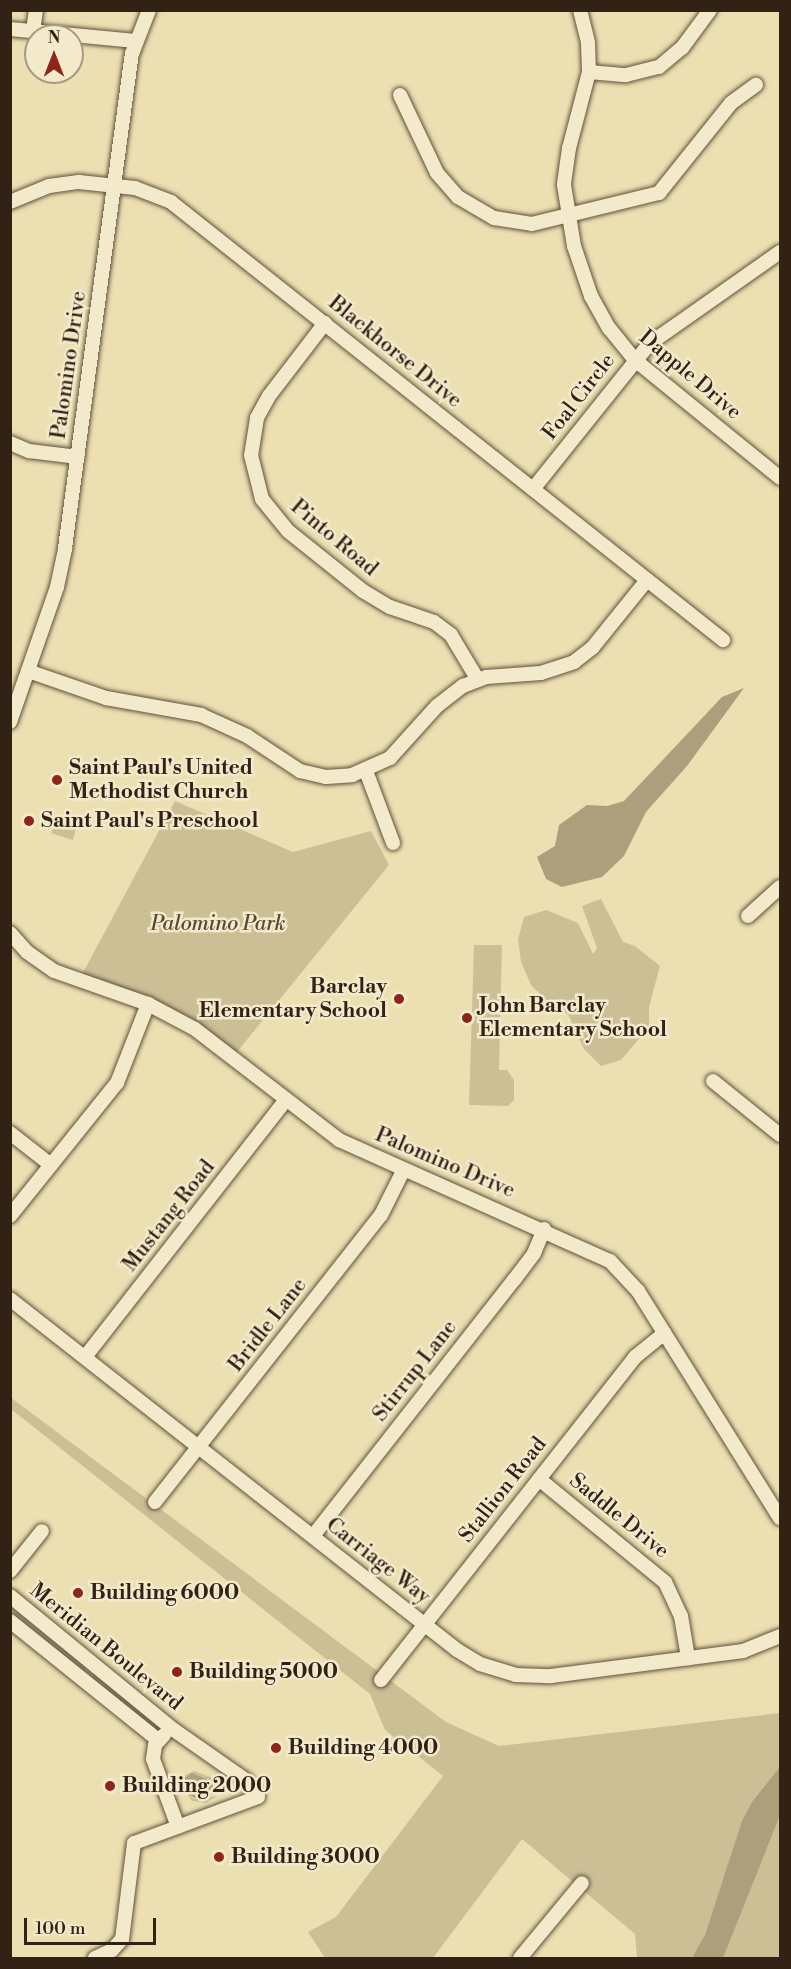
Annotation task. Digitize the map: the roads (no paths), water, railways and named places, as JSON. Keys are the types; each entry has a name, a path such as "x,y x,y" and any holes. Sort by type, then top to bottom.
{"street":[{"name":"Palomino Drive","path":"10,722 57,587 78,457 135,42 149,10"},
{"name":"Dapple Drive","path":"580,10 588,43 589,72 566,165 569,218 591,296 609,328 635,360 780,478"},
{"path":"589,72 626,75 659,67 682,48 710,10"},
{"path":"84,36 135,42"},
{"path":"400,95 437,173 471,207 517,224 569,218 659,192 671,182 731,103 756,85"},
{"name":"Blackhorse Drive","path":"10,202 60,184 114,186 148,191 171,202 723,640"},
{"name":"Foal Circle","path":"533,489 635,360 664,331 780,252"},
{"name":"Pinto Road","path":"326,324 269,396 257,418 251,455 262,498 288,531 363,591 443,628 458,643 478,680"},
{"path":"10,443 29,451 78,457"},
{"path":"28,671 106,698 201,715 247,736 288,765 306,772 339,777 366,771 400,749 443,700 478,680 553,671 574,662 592,648 647,580"},
{"path":"366,771 393,843"},
{"path":"748,916 780,887"},
{"name":"Palomino Drive","path":"10,933 27,952 54,971 148,1004 195,1029 339,1140 599,1253 616,1266 665,1333 780,1518"},
{"path":"10,1216 117,1083 148,1004"},
{"path":"713,1081 780,1135"},
{"name":"Mustang Road","path":"85,1357 286,1100"},
{"path":"10,1133 51,1165"},
{"name":"Bridle Lane","path":"155,1502 381,1215 404,1169"},
{"name":"Stirrup Lane","path":"313,1536 520,1271 544,1229"},
{"name":"Carriage Way","path":"10,1299 425,1624 480,1664 524,1676 755,1649 780,1636"},
{"name":"Stallion Road","path":"381,1680 635,1357 665,1333"},
{"name":"Saddle Drive","path":"539,1479 665,1582 681,1616 687,1658"},
{"path":"10,1571 42,1531"},
{"name":"Meridian Boulevard","path":"10,1596 174,1730 246,1781 258,1797 134,1843 122,1939 112,1950 95,1959"},
{"name":"Meridian Boulevard","path":"10,1621 158,1740"},
{"name":"Meridian Boulevard","path":"174,1730 158,1740 153,1759 178,1827"},
{"path":"520,1959 582,1883"}],"place":[{"name":"Saint Paul's United Methodist Church","path":"57,780"},
{"name":"Saint Paul's Preschool","path":"29,821"},
{"name":"Barclay Elementary School","path":"399,999"},
{"name":"John Barclay Elementary School","path":"467,1018"},
{"name":"Building 6000","path":"78,1593"},
{"name":"Building 5000","path":"177,1672"},
{"name":"Building 4000","path":"276,1748"},
{"name":"Building 2000","path":"110,1786"},
{"name":"Building 3000","path":"219,1857"}],"park label":[{"name":"Palomino Park","path":"218,924"}]}
